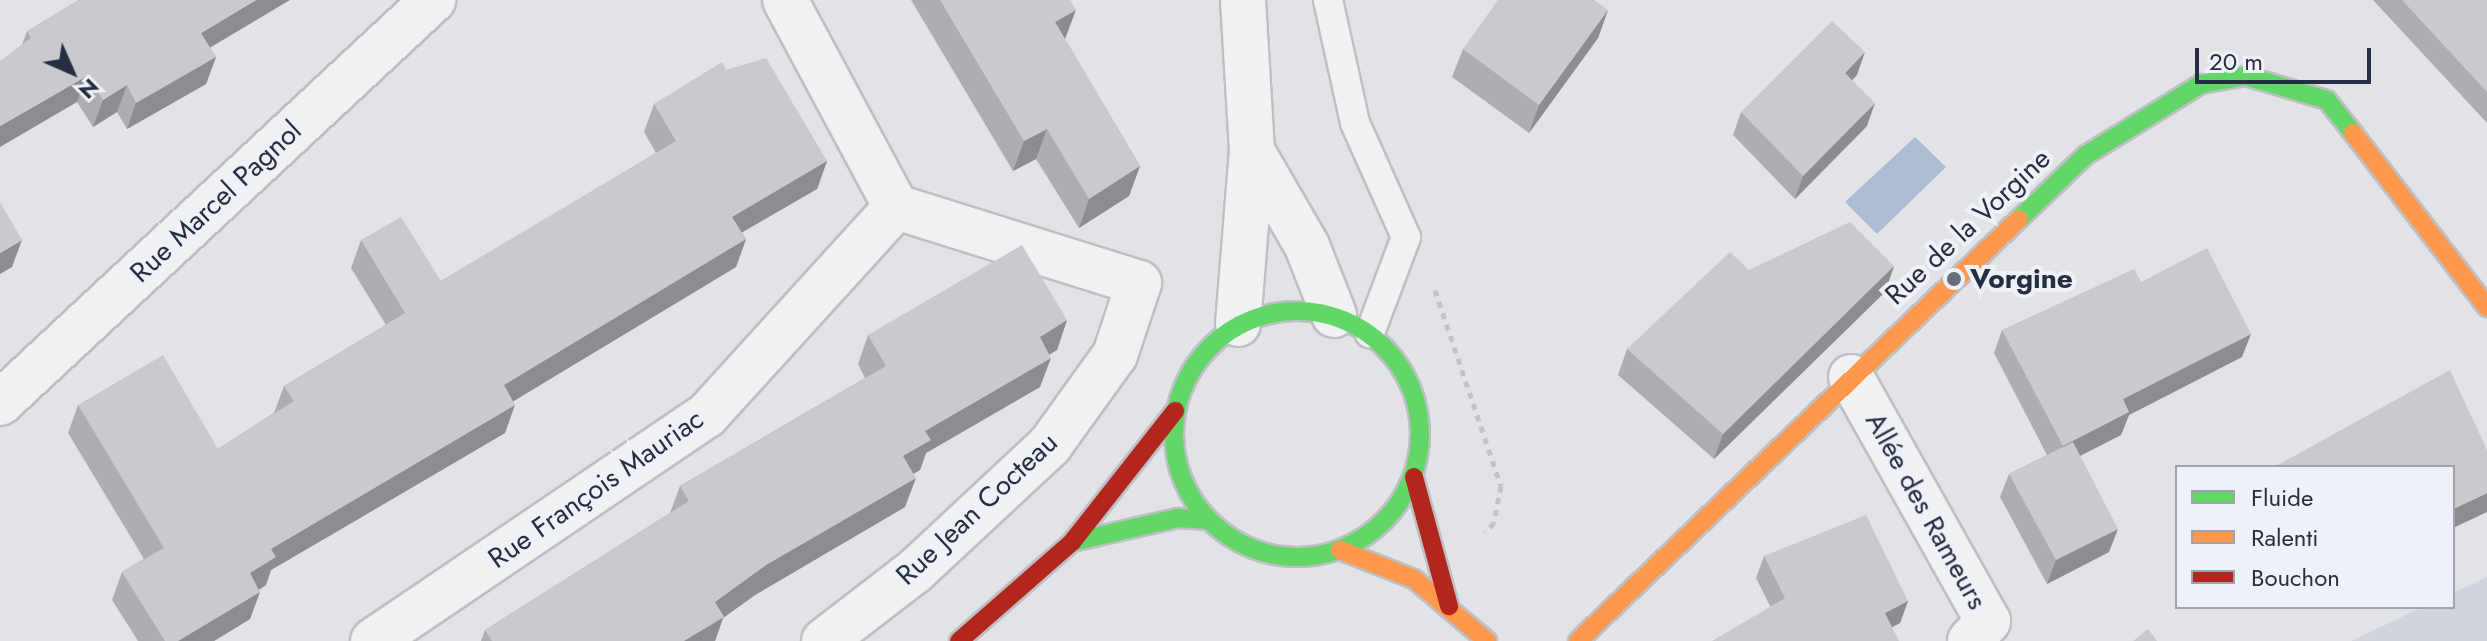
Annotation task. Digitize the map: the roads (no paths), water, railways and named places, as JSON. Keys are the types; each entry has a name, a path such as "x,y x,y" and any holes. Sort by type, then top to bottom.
{"street":[{"name":"Rue Marcel Pagnol","path":"0,403 433,0"},
{"path":"785,0 896,207"},
{"path":"1238,324 1252,151 1243,0"},
{"name":"Rue de la Vorgine","path":"1578,641 2086,155 2201,84 2246,76 2327,100 2480,285"},
{"path":"1252,151 1352,324 1398,361 1416,398 1421,437 1414,477 1388,516 1340,550"},
{"name":"Rue François Mauriac","path":"384,638 707,415 896,207"},
{"name":"Rue Jean Cocteau","path":"824,641 915,571 1050,445 1115,355 1139,283 896,207"},
{"path":"959,641 1072,542 1175,411 1209,346 1238,324 1269,313 1352,324"},
{"name":"Allée des Rameurs","path":"1851,377 1988,621 1970,641"},
{"path":"1175,411 1174,450 1186,488 1208,520 1236,543 1270,555 1340,550 1414,579 1487,641"},
{"path":"1414,477 1439,554 1449,606"},
{"path":"1072,542 1178,518 1208,520"}],"lane":[{"path":"1328,0 1355,123 1406,237 1352,324"}],"water":[{"path":"1915,137 1946,167 1877,234 1845,202"}],"place":[{"name":"Vorgine","path":"1954,279"}]}
